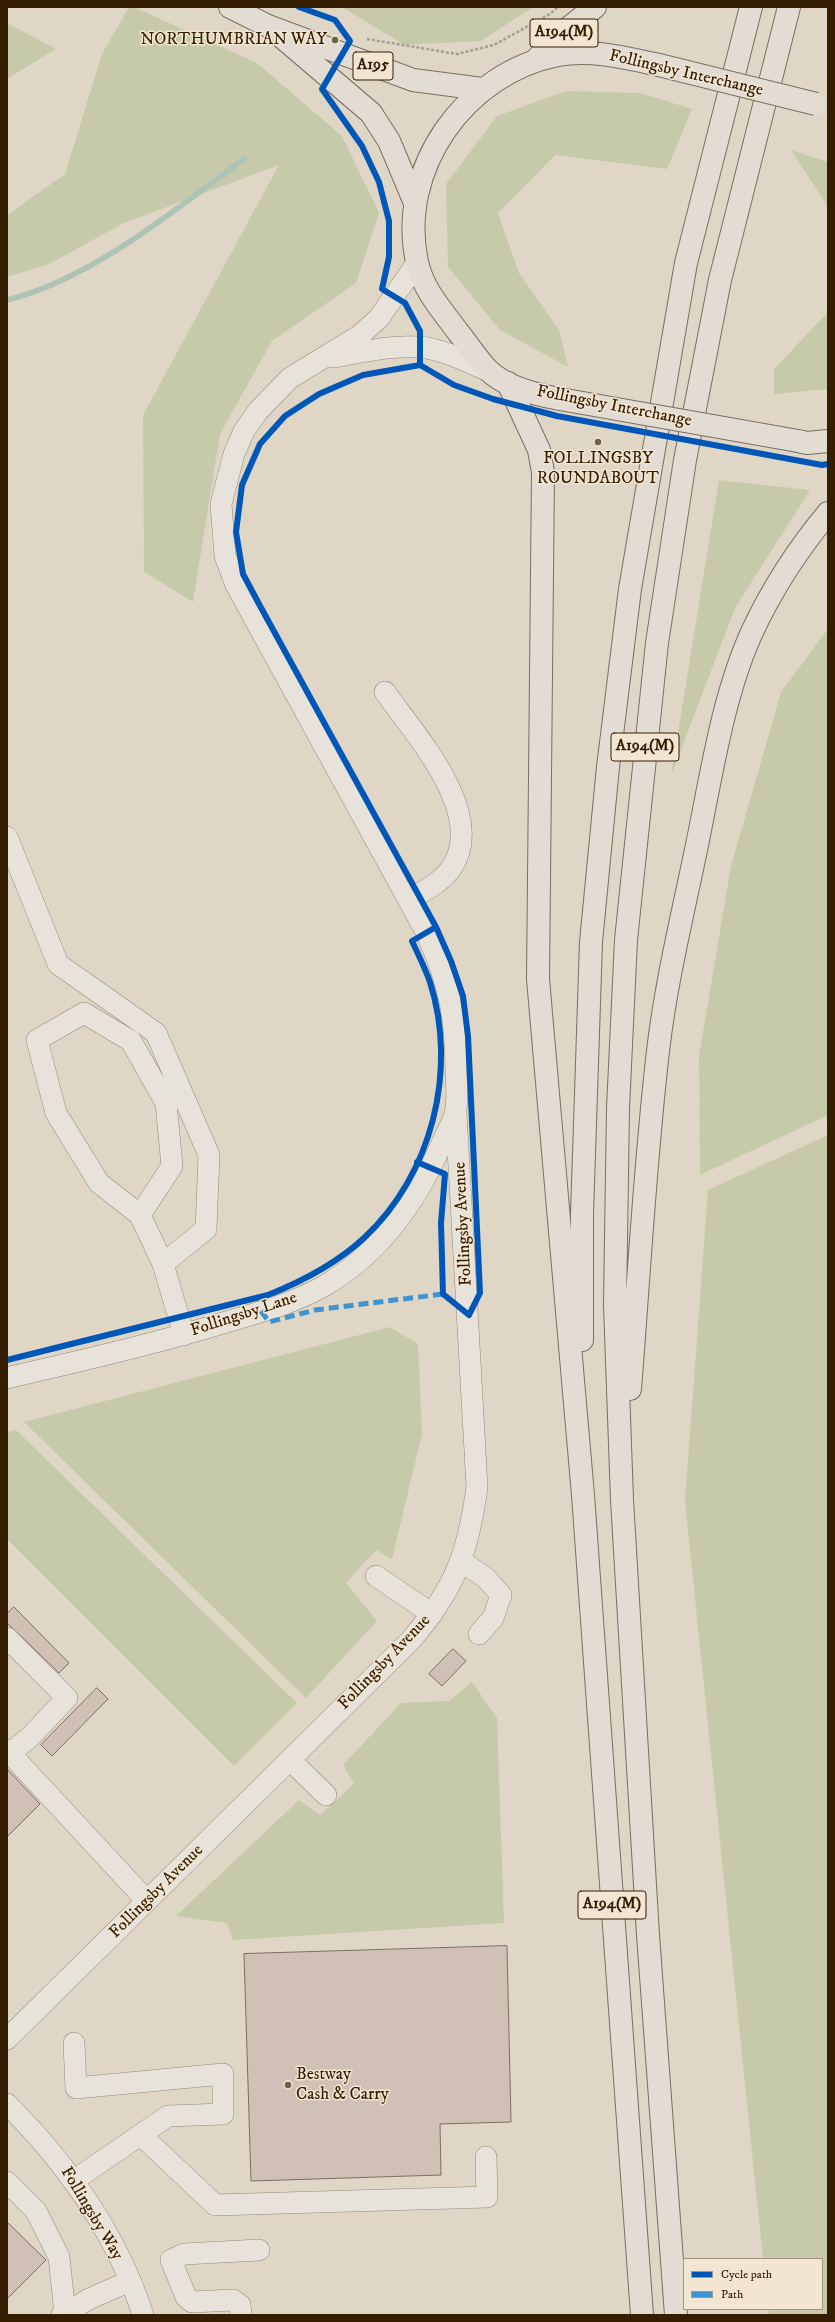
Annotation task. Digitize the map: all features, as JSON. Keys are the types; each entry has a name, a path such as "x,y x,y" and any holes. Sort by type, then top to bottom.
{"main road":[{"name":"A195","path":"230,7 268,26 413,80 482,90"},
{"name":"A194(M)","path":"535,61 556,38 595,7"},
{"name":"A194(M)","path":"583,1495 582,1214 590,966 608,767 630,589 686,263 751,7"},
{"name":"A194(M)","path":"676,2315 648,1935 622,1500 616,1305 618,1108 626,940 640,791 657,643 685,460 720,280 788,7"},
{"name":"A195","path":"268,26 371,113 389,141 415,203"},
{"name":"Follingsby Interchange","path":"822,106 659,65 606,54 580,53 535,61 508,74 482,90 460,110 442,135 425,166 415,203 413,236 417,263 426,290 489,371 508,383 540,396 807,443 828,441"},
{"name":"A194(M)","path":"508,383 537,444 544,472 538,979 583,1495 642,2315"},
{"name":"A194(M)","path":"622,1500 650,1134 658,1050 676,943 714,765 732,690 746,648 776,585 811,534 828,513"}],"street":[{"name":"Follingsby Lane","path":"7,1378 184,1335 292,1301 323,1286 351,1267 384,1238 408,1208 431,1168 456,1111 455,1026 450,995 438,956 409,900 244,599 225,556 221,504 232,460 244,431 258,411 290,378 324,359 359,336 380,318 417,263"},
{"name":"Follingsby Lane","path":"324,359 387,347 420,347 438,351 489,371"},
{"path":"385,692 444,777 454,796 462,833 459,854 451,868 441,880 409,900"},
{"path":"7,837 58,964 156,1033 209,1155 206,1228 163,1264"},
{"path":"140,1215 172,1166 166,1103 131,1040 84,1013 37,1040 56,1113 98,1183 140,1215 163,1264 184,1335"},
{"name":"Follingsby Avenue","path":"7,2039 411,1640 432,1614 450,1588 461,1562 473,1521 477,1487 462,1186 456,1111"},
{"path":"461,1562 486,1578 501,1595 493,1618 478,1634"},
{"path":"376,1576 432,1614"},
{"path":"7,1638 67,1698 30,1736 9,1752 148,1901"},
{"path":"290,1760 326,1795"},
{"path":"73,2181 168,2116 223,2114 223,2074 76,2088 74,2043"},
{"name":"Follingsby Way","path":"7,2104 30,2127 73,2181 108,2237 130,2281 143,2315"},
{"path":"141,2135 215,2205 487,2197 486,2157"},
{"path":"7,2182 36,2211 59,2257 63,2314 89,2299 130,2281"},
{"path":"241,2315 240,2305 233,2300 192,2302 186,2297 171,2260 184,2254 259,2250"}],"path":[{"path":"360,38 457,54 494,45 550,14 558,7"}],"green space":[{"path":"129,7 134,7 257,63 342,136 379,213 356,283 272,341 220,434 193,602 144,572 143,415 279,165 124,223 49,264 7,277 7,215 65,174 102,54"},
{"path":"342,7 533,7 481,41 404,45"},
{"path":"7,23 56,49 7,79"},
{"path":"566,91 640,93 692,109 667,169 555,155 498,213 519,273 559,330 568,367 500,330 448,267 446,184 497,116"},
{"path":"791,150 828,162 828,207"},
{"path":"828,312 828,389 774,394 774,369"},
{"path":"719,480 810,490 735,608 671,776"},
{"path":"828,629 828,1115 700,1175 699,1056 731,866 781,692"},
{"path":"828,1135 828,2315 769,2315 768,2310 823,2310 823,2258 763,2258 685,1501 708,1190"},
{"path":"390,1327 418,1344 422,1434 392,1559 376,1550 346,1583 377,1621 306,1698 24,1422"},
{"path":"16,1430 297,1703 234,1766 7,1539 7,1432"},
{"path":"472,1682 497,1718 504,1923 233,1940 227,1923 176,1916 299,1800 320,1815 354,1784 343,1765 401,1703 449,1701"}],"building":[{"path":"14,1607 69,1663 59,1673 7,1623 7,1614"},
{"path":"453,1649 466,1661 442,1686 429,1674"},
{"path":"97,1688 108,1699 52,1756 41,1745"},
{"path":"7,1769 40,1804 7,1837"},
{"path":"507,1946 511,2122 440,2124 441,2175 251,2181 244,1954"},
{"path":"7,2222 46,2260 7,2299"}],"waterway":[{"path":"7,300 38,290 69,277 101,260 161,220 244,159"}],"marked path":[{"path":"261,1311 269,1322 315,1310 443,1294"}],"cycle path":[{"path":"299,7 335,20 350,41 322,89 362,146 379,182 389,221 389,257 382,289 405,303 420,331 420,365"},
{"path":"417,1162 445,1174 441,1223 443,1294 469,1315 480,1293 468,1036 463,996 451,961 436,927 243,574 236,532 242,485 260,444 285,416 319,394 363,375 420,365 454,385 493,399 557,416 822,465 828,464"},
{"path":"7,1360 268,1295 294,1284 331,1264 364,1238 388,1213 407,1184 422,1153 433,1119 439,1085 441,1050 438,1016 430,982 412,941 436,927"}],"place":[{"name":"NORTHUMBRIAN WAY","path":"335,40"},
{"name":"FOLLINGSBY ROUNDABOUT","path":"598,442"},
{"name":"Bestway Cash & Carry","path":"288,2085"}]}
